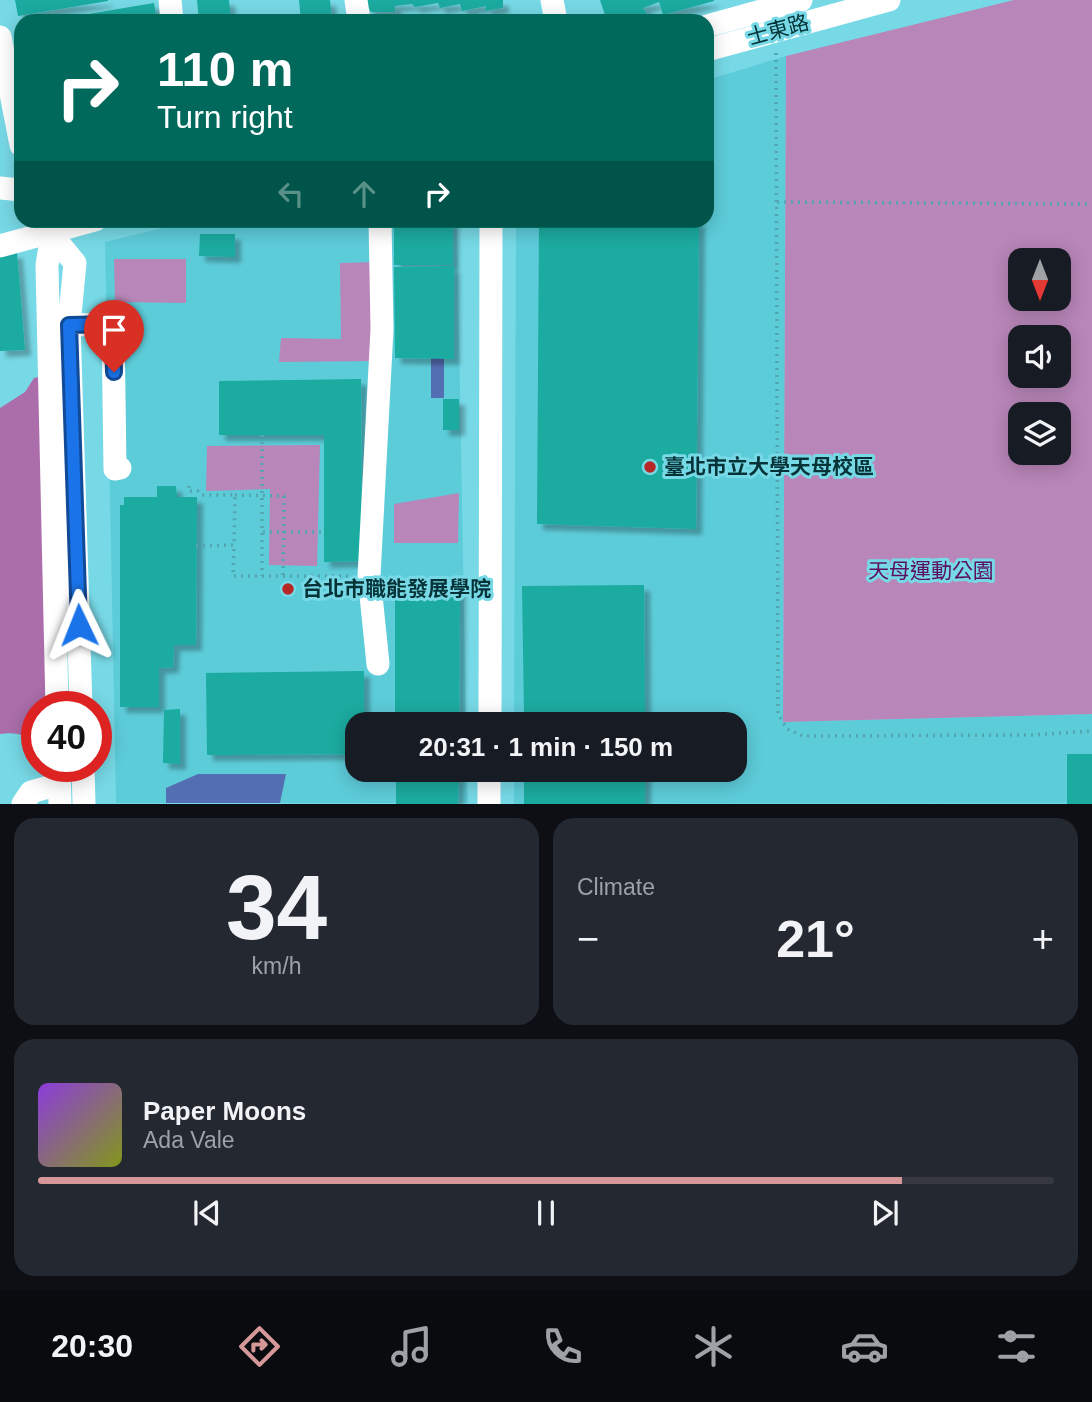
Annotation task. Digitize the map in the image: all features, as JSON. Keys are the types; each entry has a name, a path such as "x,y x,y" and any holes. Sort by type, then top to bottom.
{"street":[{"name":"士東路","path":"714,48 889,0"},
{"name":"士東路","path":"714,24 788,2"},
{"path":"0,37 14,102"},
{"path":"0,246 46,228"},
{"path":"53,228 47,265 57,691"},
{"path":"56,228 75,263 69,325 80,691"},
{"path":"378,664 369,576 382,329 380,228"},
{"path":"489,712 491,228"},
{"path":"69,325 113,324 115,469 120,468"},
{"path":"83,782 84,803"},
{"path":"489,782 489,803"},
{"path":"23,803 31,792 59,785"}],"path":[{"path":"776,53 778,714 787,729 803,736 1032,735 1092,731"},
{"path":"777,202 1092,204"},
{"path":"262,435 262,576"},
{"path":"189,485 188,491 198,491 202,495 284,496 283,576"},
{"path":"235,495 233,576 369,576"},
{"path":"262,532 324,532"},
{"path":"196,546 234,545"}],"shaded area":[{"name":"臺北市立大學天母校區","path":"786,56 783,722 1092,714 1092,803 514,804 514,782 747,782 747,712 514,712 516,228 714,228 714,78"},
{"name":"台北市職能發展學院","path":"163,228 457,228 466,712 345,712 345,782 467,782 468,803 116,803 105,242"},
{"path":"431,358 444,358 444,398 431,398"},
{"path":"43,376 50,691 21,691 21,735 0,734 0,408 25,392 34,378"},
{"path":"198,774 286,774 280,803 166,803 166,788"}],"green space":[{"name":"天母運動公園","path":"1014,0 1092,0 1092,714 783,722 786,56"},
{"path":"114,259 186,259 186,303 115,302"},
{"path":"378,262 378,361 279,362 281,338 341,339 340,263"},
{"path":"320,445 317,566 269,565 270,489 206,491 207,446"},
{"path":"459,493 458,543 394,543 394,504"}],"building":[{"path":"15,0 108,0 30,14 18,14"},
{"path":"197,0 229,0 230,14 198,14"},
{"path":"299,0 330,0 331,14 300,14"},
{"path":"364,0 503,0 503,8 485,11 486,6 462,11 460,4 440,8 438,3 415,7 412,4 395,6 395,12 371,12"},
{"path":"600,0 714,0 667,14 663,14 659,2 643,8 647,14 605,14"},
{"path":"154,3 156,14 89,14"},
{"path":"394,228 453,228 453,265 394,265"},
{"path":"539,228 699,228 696,529 537,524"},
{"path":"200,234 235,234 235,257 199,256"},
{"path":"17,252 25,350 0,351 0,254"},
{"path":"454,266 454,359 395,358 394,267"},
{"path":"361,379 362,561 324,562 324,435 219,435 219,381"},
{"path":"443,399 459,399 459,430 443,430"},
{"path":"157,486 176,486 177,497 197,497 196,645 174,645 173,667 159,668 159,707 120,707 120,505 124,505 124,497 157,497"},
{"path":"644,585 645,712 524,712 522,586"},
{"path":"395,588 460,588 459,712 395,712"},
{"path":"364,671 364,712 345,712 345,754 207,755 206,673"},
{"path":"180,709 180,764 163,763 164,710"},
{"path":"1067,754 1092,754 1092,804 1067,804"},
{"path":"396,782 459,782 458,804 396,804"},
{"path":"524,782 645,782 645,804 524,804"}],"place":[{"name":"臺北市立大學天母校區","path":"650,467"},
{"name":"台北市職能發展學院","path":"288,589"}],"route":[{"path":"79,625 69,325 113,324 114,372"}]}
